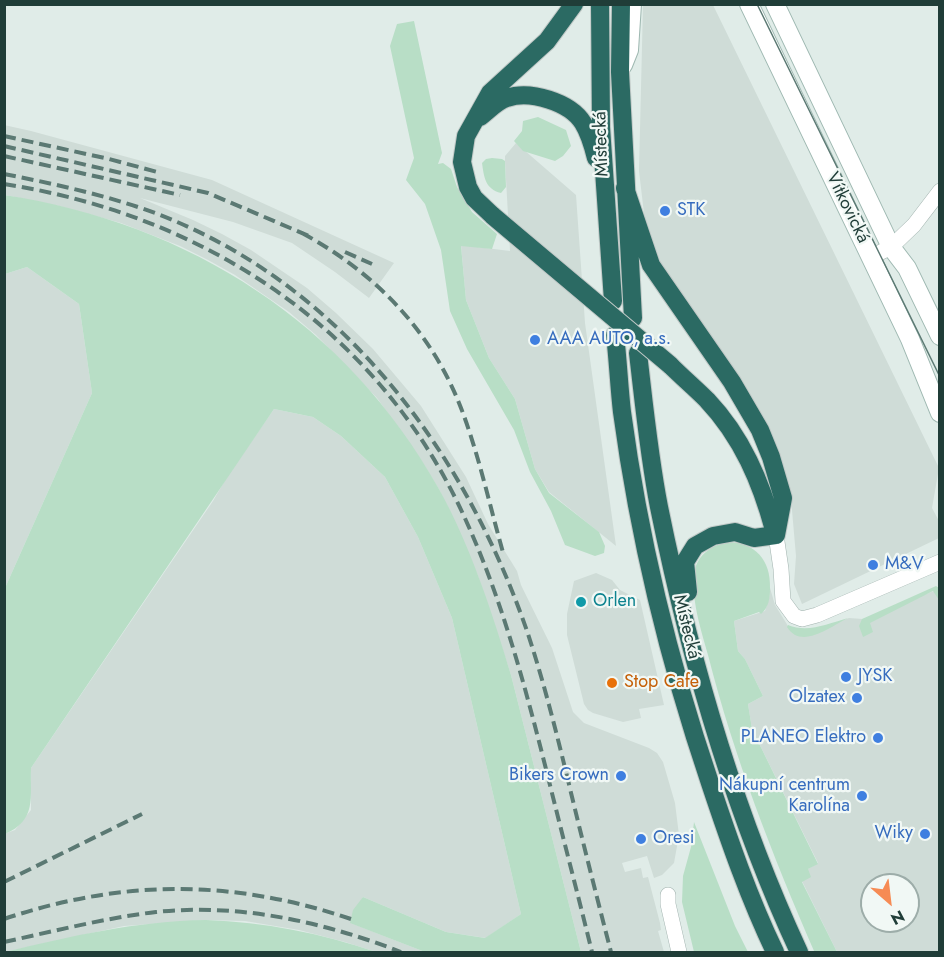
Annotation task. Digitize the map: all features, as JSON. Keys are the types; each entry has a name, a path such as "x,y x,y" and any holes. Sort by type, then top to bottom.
{"highway":[{"path":"574,4 547,41 490,93 471,123 463,148 464,175 474,198 493,216 670,365 707,400 738,441 761,487 776,535"},
{"name":"Místecká","path":"600,4 601,127 613,301"},
{"name":"Místecká","path":"621,4 620,72 633,318"},
{"path":"471,123 504,99 517,95 545,99 559,104 582,121 591,139 605,195"},
{"path":"625,188 651,265 720,366 760,430 783,498 776,535"},
{"name":"Místecká","path":"615,335 624,422 640,523 663,627 691,727 729,839 775,952"},
{"name":"Místecká","path":"638,353 658,505 692,654 726,771 748,832 799,952"},
{"path":"692,654 685,562 695,546 713,536 735,532 754,538 776,535"},
{"path":"788,928 807,952"}],"street":[{"path":"620,72 629,50 632,4"},
{"name":"Vítkovická","path":"749,4 910,339 939,413"},
{"name":"Vítkovická","path":"775,4 891,247 907,268 939,336"},
{"path":"871,257 891,247 914,225 939,191"},
{"path":"776,535 783,601 794,616 802,619 817,615 939,562"},
{"path":"668,895 679,952"}],"shaded area":[{"path":"643,5 713,5 939,468 932,508 939,521 939,538 802,604 794,584 796,556 791,499 654,254 645,222 639,171"},
{"path":"4,125 212,180 394,263 369,298 292,243 233,222 140,198 222,234 251,250 307,288 373,349 421,406 466,477 488,524 517,571 521,585 552,648 573,712 584,723 649,748 657,753 663,762 675,803 679,835 674,863 662,875 654,878 647,856 622,863 625,872 641,868 643,878 648,877 660,923 661,930 658,931 664,952 581,952 511,675 478,576 440,491 377,398 316,335 289,312 235,275 208,260 180,246 121,223 59,206 5,195"},
{"name":"AAA AUTO, a.s.","path":"516,143 576,195 585,323 616,546 549,492 535,469 515,399 489,358 466,300 461,245 510,251 505,156"},
{"path":"27,267 79,304 92,393 5,588 5,274"},
{"path":"274,409 313,417 341,436 385,477 418,537 452,618 521,914 486,938 446,932 363,897 351,923 425,952 376,952 299,930 245,921 206,920 124,926 5,952 4,834 15,830 31,810 31,768"},
{"path":"596,573 612,580 620,590 640,600 664,705 639,709 641,718 623,722 593,713 584,704 567,635 567,614 574,581"},
{"name":"Nákupní centrum Karolína","path":"770,588 775,605 788,626 814,630 849,618 863,619 939,589 939,952 837,952 802,881 808,869 818,863 752,729 748,704 763,696 745,659 738,651 734,621 765,611"}],"green space":[{"path":"414,21 442,153 438,164 443,163 451,169 457,187 472,212 497,234 492,249 461,246 466,300 489,358 515,399 535,469 549,493 599,532 605,546 604,553 595,556 565,545 551,511 530,472 514,430 467,349 450,311 441,250 425,204 406,180 414,158 390,46 397,24"},
{"path":"538,117 566,130 571,146 563,156 555,161 523,151 514,141 522,131 523,121"},
{"path":"492,158 505,161 506,187 501,193 492,189 485,178 482,163"},
{"path":"4,195 72,209 138,230 199,257 257,291 310,331 358,377 402,430 451,511 488,604 511,675 581,952 425,952 350,923 353,910 363,897 446,932 485,938 521,914 452,618 418,537 385,477 341,436 313,417 274,409 31,768 31,798 27,815 22,822 5,834 5,588 92,393 79,304 27,267 5,274"},
{"path":"727,542 746,545 753,549 768,569 770,592 766,608 761,614 759,612 734,621 738,651 745,659 763,696 748,704 752,729 818,864 808,869 811,877 802,882 837,952 815,952 798,915 742,768 702,635 695,602 695,570 699,559 707,551"},
{"path":"936,586 939,588 939,600 933,591 870,623 873,632 863,637 859,626 862,619"},
{"path":"848,618 808,637 793,634 787,627 788,625 810,628"},
{"path":"694,822 735,926 748,952 694,952 682,902 683,876 691,847"},
{"path":"206,920 250,923 292,930 334,939 376,952 5,952 129,926"}],"tram line":[{"path":"757,4 940,377"}],"railway":[{"path":"4,136 161,173"},
{"path":"4,146 208,193 309,236"},
{"path":"4,156 180,195"},
{"path":"4,174 80,190 137,207 222,244 282,282 337,328 387,380 430,437 468,499 501,564 527,631 538,667 611,952"},
{"path":"4,184 78,199 148,222 214,253 276,291 333,336 383,388 427,448 463,514 489,576 511,640 529,704 592,952"},
{"path":"302,233 353,266 376,285 397,306 434,353 461,408 479,463 504,556"},
{"path":"345,252 372,264"},
{"path":"4,882 142,814"},
{"path":"4,919 92,896 178,889 220,891 263,897 307,906 351,919"},
{"path":"4,942 80,925 156,912 219,910 281,917 312,924 401,952"}],"place":[{"name":"STK","path":"665,211"},
{"name":"AAA AUTO, a.s.","path":"535,340"},
{"name":"M&V","path":"873,565"},
{"name":"Orlen","path":"581,602"},
{"name":"JYSK","path":"846,677"},
{"name":"Stop Cafe","path":"612,683"},
{"name":"Olzatex","path":"857,698"},
{"name":"PLANEO Elektro","path":"878,738"},
{"name":"Bikers Crown","path":"621,776"},
{"name":"Nákupní centrum Karolína","path":"862,796"},
{"name":"Wiky","path":"925,834"},
{"name":"Oresi","path":"641,839"}]}
